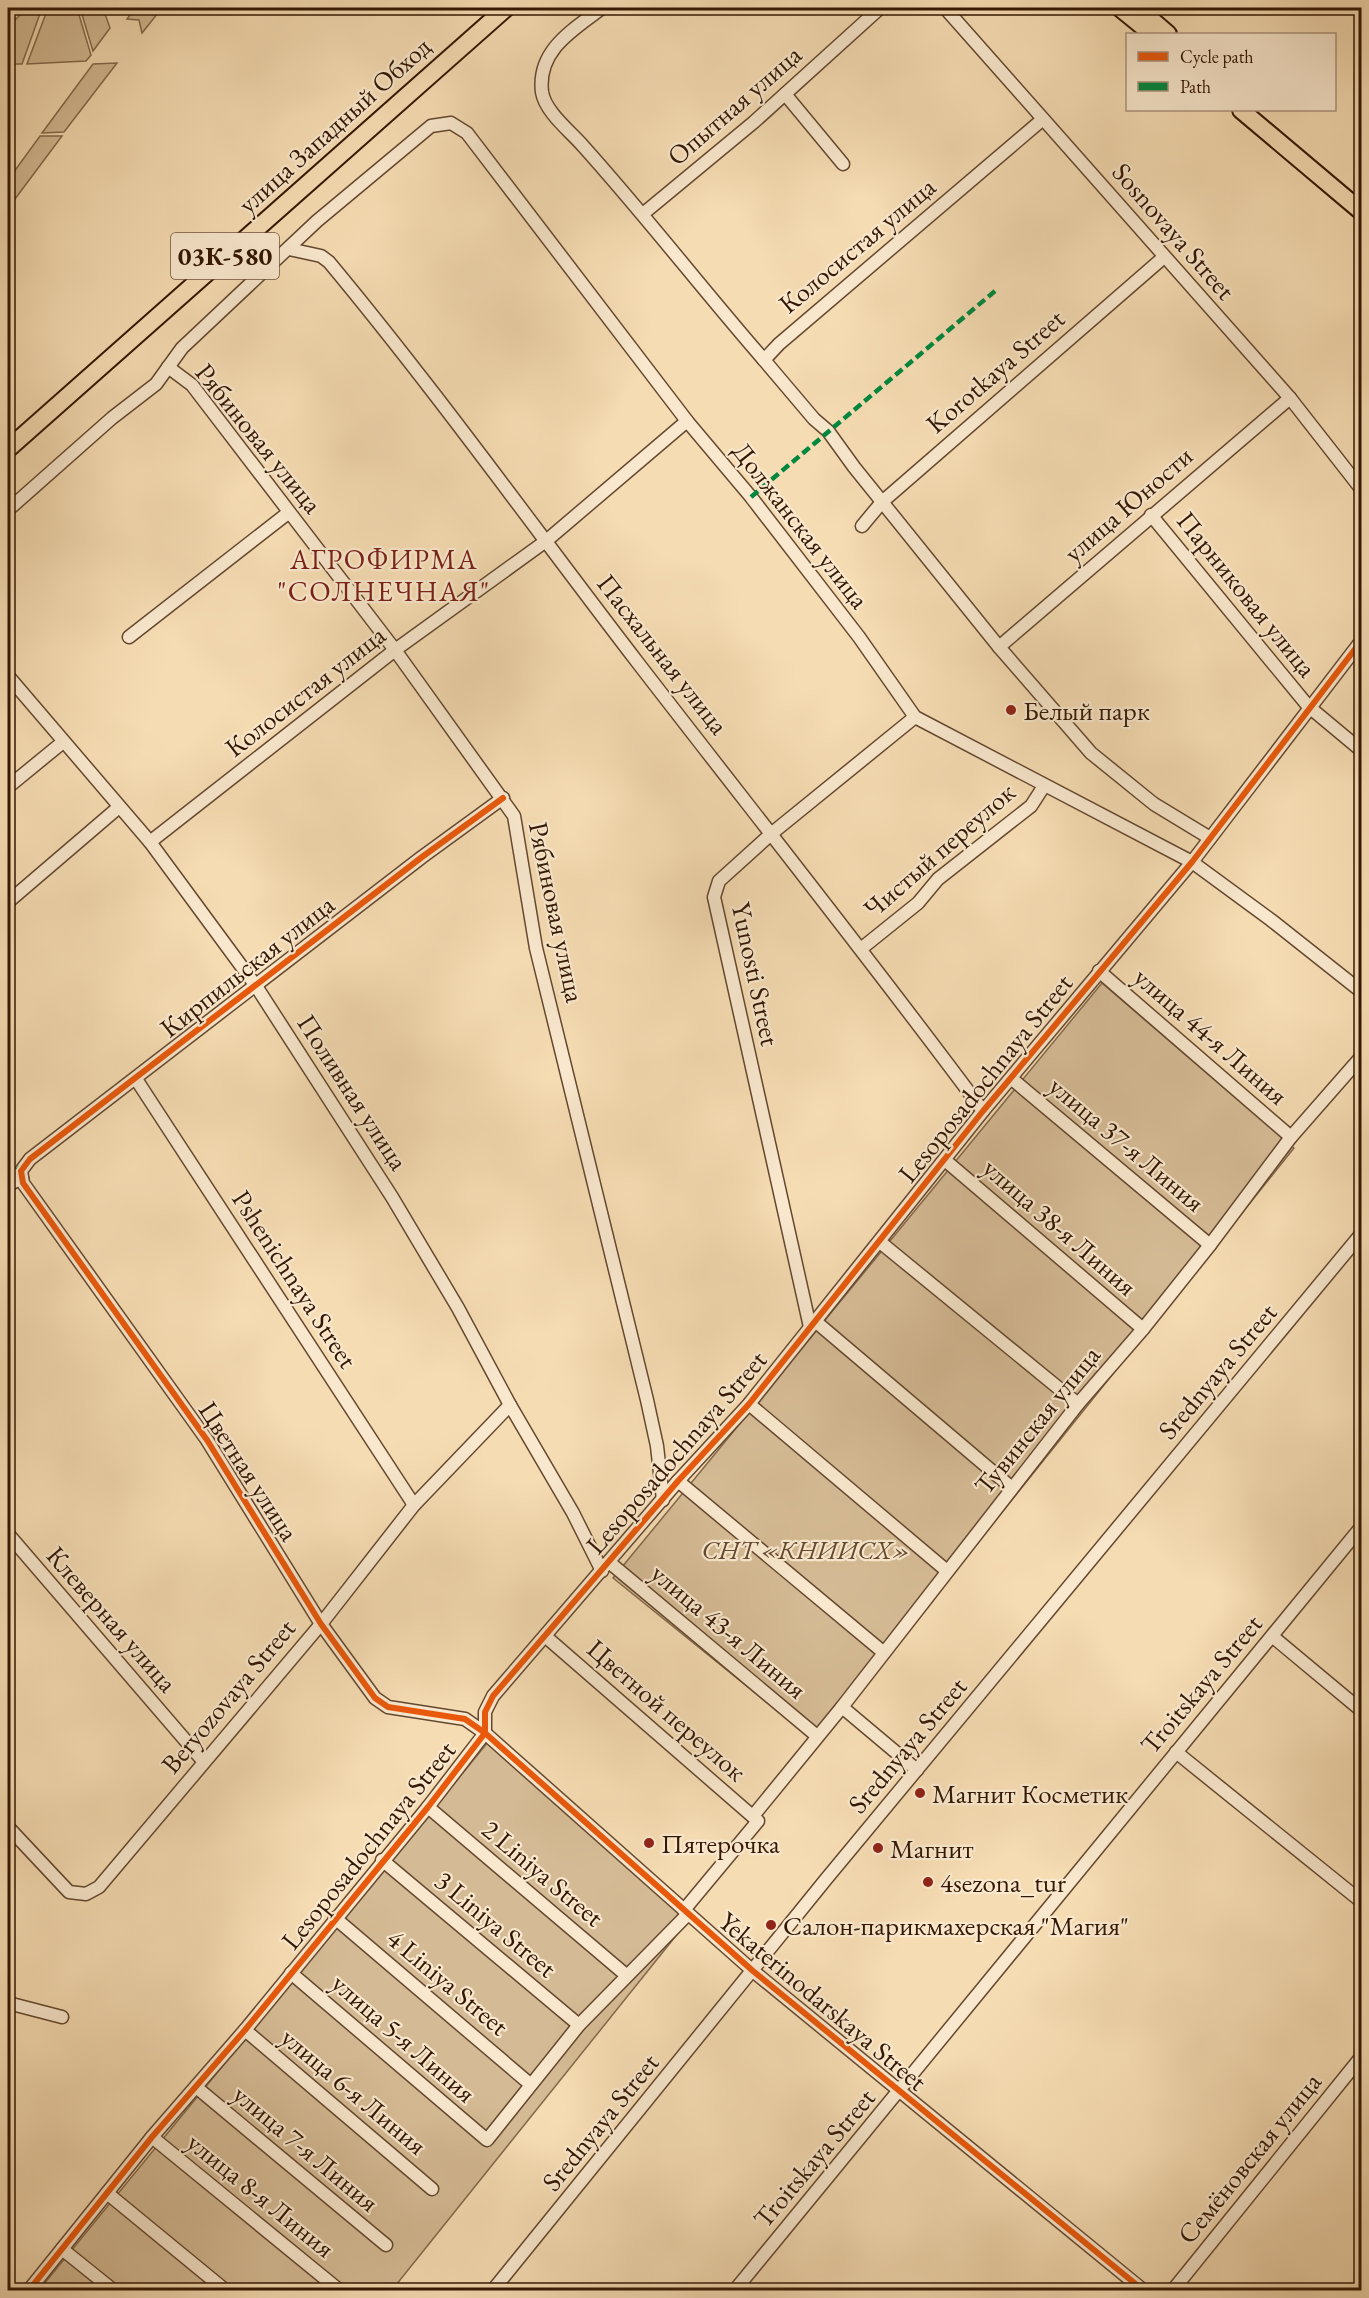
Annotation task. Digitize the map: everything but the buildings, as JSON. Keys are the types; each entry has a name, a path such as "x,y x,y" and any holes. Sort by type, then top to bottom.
{"highway":[{"name":"улица Западный Обход","path":"8,436 491,8"},
{"name":"улица Западный Обход","path":"8,448 506,8"},
{"path":"1120,8 1151,33"},
{"path":"1137,8 1167,33"},
{"path":"1242,111 1362,212"},
{"path":"1256,111 1362,200"}],"street":[{"path":"602,8 549,53 544,66 542,92 559,119 644,213 713,301 814,420 828,431 999,647 1091,753 1154,804 1210,838"},
{"name":"Опытная улица","path":"644,213 785,94 880,8"},
{"name":"Sosnovaya Street","path":"945,8 1290,398 1362,490"},
{"path":"785,94 843,164"},
{"name":"Колосистая улица","path":"764,360 778,344 1043,119"},
{"name":"Должанская улица","path":"289,249 317,221 432,126 451,123 467,134 687,421 830,600 915,717 1192,861 1362,992"},
{"path":"8,510 96,432 156,384 182,348 289,249"},
{"name":"Пасхальная улица","path":"289,249 295,253 321,256 328,262 405,354 771,834 862,948 983,1111"},
{"name":"Korotkaya Street","path":"862,526 882,502 1164,256"},
{"name":"Рябиновая улица","path":"168,367 192,385 395,650 514,816 536,948 657,1446 663,1500"},
{"name":"улица Юности","path":"999,647 1290,398"},
{"name":"Колосистая улица","path":"150,842 395,650 546,541 687,421"},
{"path":"129,637 288,513"},
{"name":"Парниковая улица","path":"1151,515 1308,706 1362,751"},
{"name":"Lesoposadochnaya Street","path":"29,2290 152,2137 245,2030 382,1860 428,1807 485,1733 485,1712 493,1696 678,1481 749,1404 946,1161 983,1111 1192,861 1308,706 1362,640"},
{"name":"Поливная улица","path":"8,676 150,842 256,986 392,1197 458,1308 510,1405 605,1567"},
{"name":"Yunosti Street","path":"812,1324 714,897 719,881 771,834 915,717"},
{"path":"8,787 63,742"},
{"name":"Чистый переулок","path":"862,948 918,903 938,879 1030,806 1044,786"},
{"name":"Кирпильская улица","path":"8,1185 22,1175 30,1159 502,798"},
{"path":"8,902 119,807"},
{"name":"улица 44-я Линия","path":"1099,971 1291,1137"},
{"name":"Тувинская улица","path":"487,2140 579,2025 686,1912 817,1736 1078,1404 1143,1329 1291,1137 1362,1056"},
{"name":"Pshenichnaya Street","path":"136,1079 414,1505"},
{"name":"улица 37-я Линия","path":"1012,1079 1210,1245"},
{"name":"улица 38-я Линия","path":"946,1161 1143,1329"},
{"name":"Цветная улица","path":"22,1175 207,1440 321,1624 375,1698 388,1707 465,1719 485,1733"},
{"name":"Srednyaya Street","path":"494,2290 917,1770 1362,1233"},
{"path":"880,1242 1078,1404"},
{"path":"812,1324 1012,1488"},
{"path":"749,1404 947,1571"},
{"name":"Beryozovaya Street","path":"8,1827 69,1892 86,1894 99,1887 321,1624 414,1505 510,1405"},
{"path":"678,1481 883,1652"},
{"name":"Troitskaya Street","path":"735,2290 900,2093 1253,1656 1362,1526"},
{"name":"Клеверная улица","path":"8,1534 204,1762"},
{"name":"улица 43-я Линия","path":"605,1567 817,1736"},
{"name":"Цветной переулок","path":"545,1636 755,1818"},
{"path":"1272,1636 1362,1711"},
{"path":"842,1707 917,1770"},
{"name":"Yekaterinodarskaya Street","path":"485,1733 753,1971 1143,2290"},
{"path":"1176,1752 1362,1902"},
{"name":"2 Liniya Street","path":"428,1807 626,1975"},
{"name":"3 Liniya Street","path":"382,1860 579,2025"},
{"name":"4 Liniya Street","path":"335,1918 530,2084"},
{"name":"улица 5-я Линия","path":"291,1973 487,2140"},
{"path":"8,2003 62,2017"},
{"name":"улица 6-я Линия","path":"245,2030 432,2188"},
{"name":"Семёновская улица","path":"1173,2290 1362,2056"},
{"name":"улица 7-я Линия","path":"196,2087 386,2245"},
{"name":"улица 8-я Линия","path":"152,2137 339,2290"},
{"path":"107,2193 225,2290"},
{"path":"62,2249 113,2290"}],"green space":[{"path":"27,8 42,8 22,64 8,64 8,27"},
{"path":"48,8 77,8 91,55 86,61 27,64"},
{"path":"80,8 103,8 110,28 93,51"},
{"path":"135,8 162,8 142,33 139,20 127,19"},
{"path":"117,63 64,132 42,133 93,64"},
{"path":"40,136 62,136 9,207 8,180"},
{"name":"СНТ «КНИИСХ»","path":"1102,983 1294,1148 817,1743 613,1578"},
{"path":"493,1736 695,1912 392,2290 39,2290"}],"marked path":[{"path":"751,497 995,291"},
{"path":"8,1157 21,1171"}],"cycle path":[{"path":"29,2290 152,2137 245,2030 428,1807 485,1733 485,1712 493,1696 678,1481 749,1404 983,1111 1192,862 1362,640"},
{"path":"503,798 422,857 30,1159 21,1171 23,1183 207,1440 321,1624 375,1698 388,1707 465,1719 485,1733 753,1971 1143,2290"}],"place":[{"name":"Белый парк","path":"1011,710"},
{"name":"Магнит Косметик","path":"920,1793"},
{"name":"Пятерочка","path":"649,1843"},
{"name":"Магнит","path":"878,1848"},
{"name":"4sezona_tur","path":"928,1882"},
{"name":"Салон-парикмахерская \"Магия\"","path":"771,1925"}],"district":[{"name":"АГРОФИРМА \"СОЛНЕЧНАЯ\"","path":"384,575"}]}
